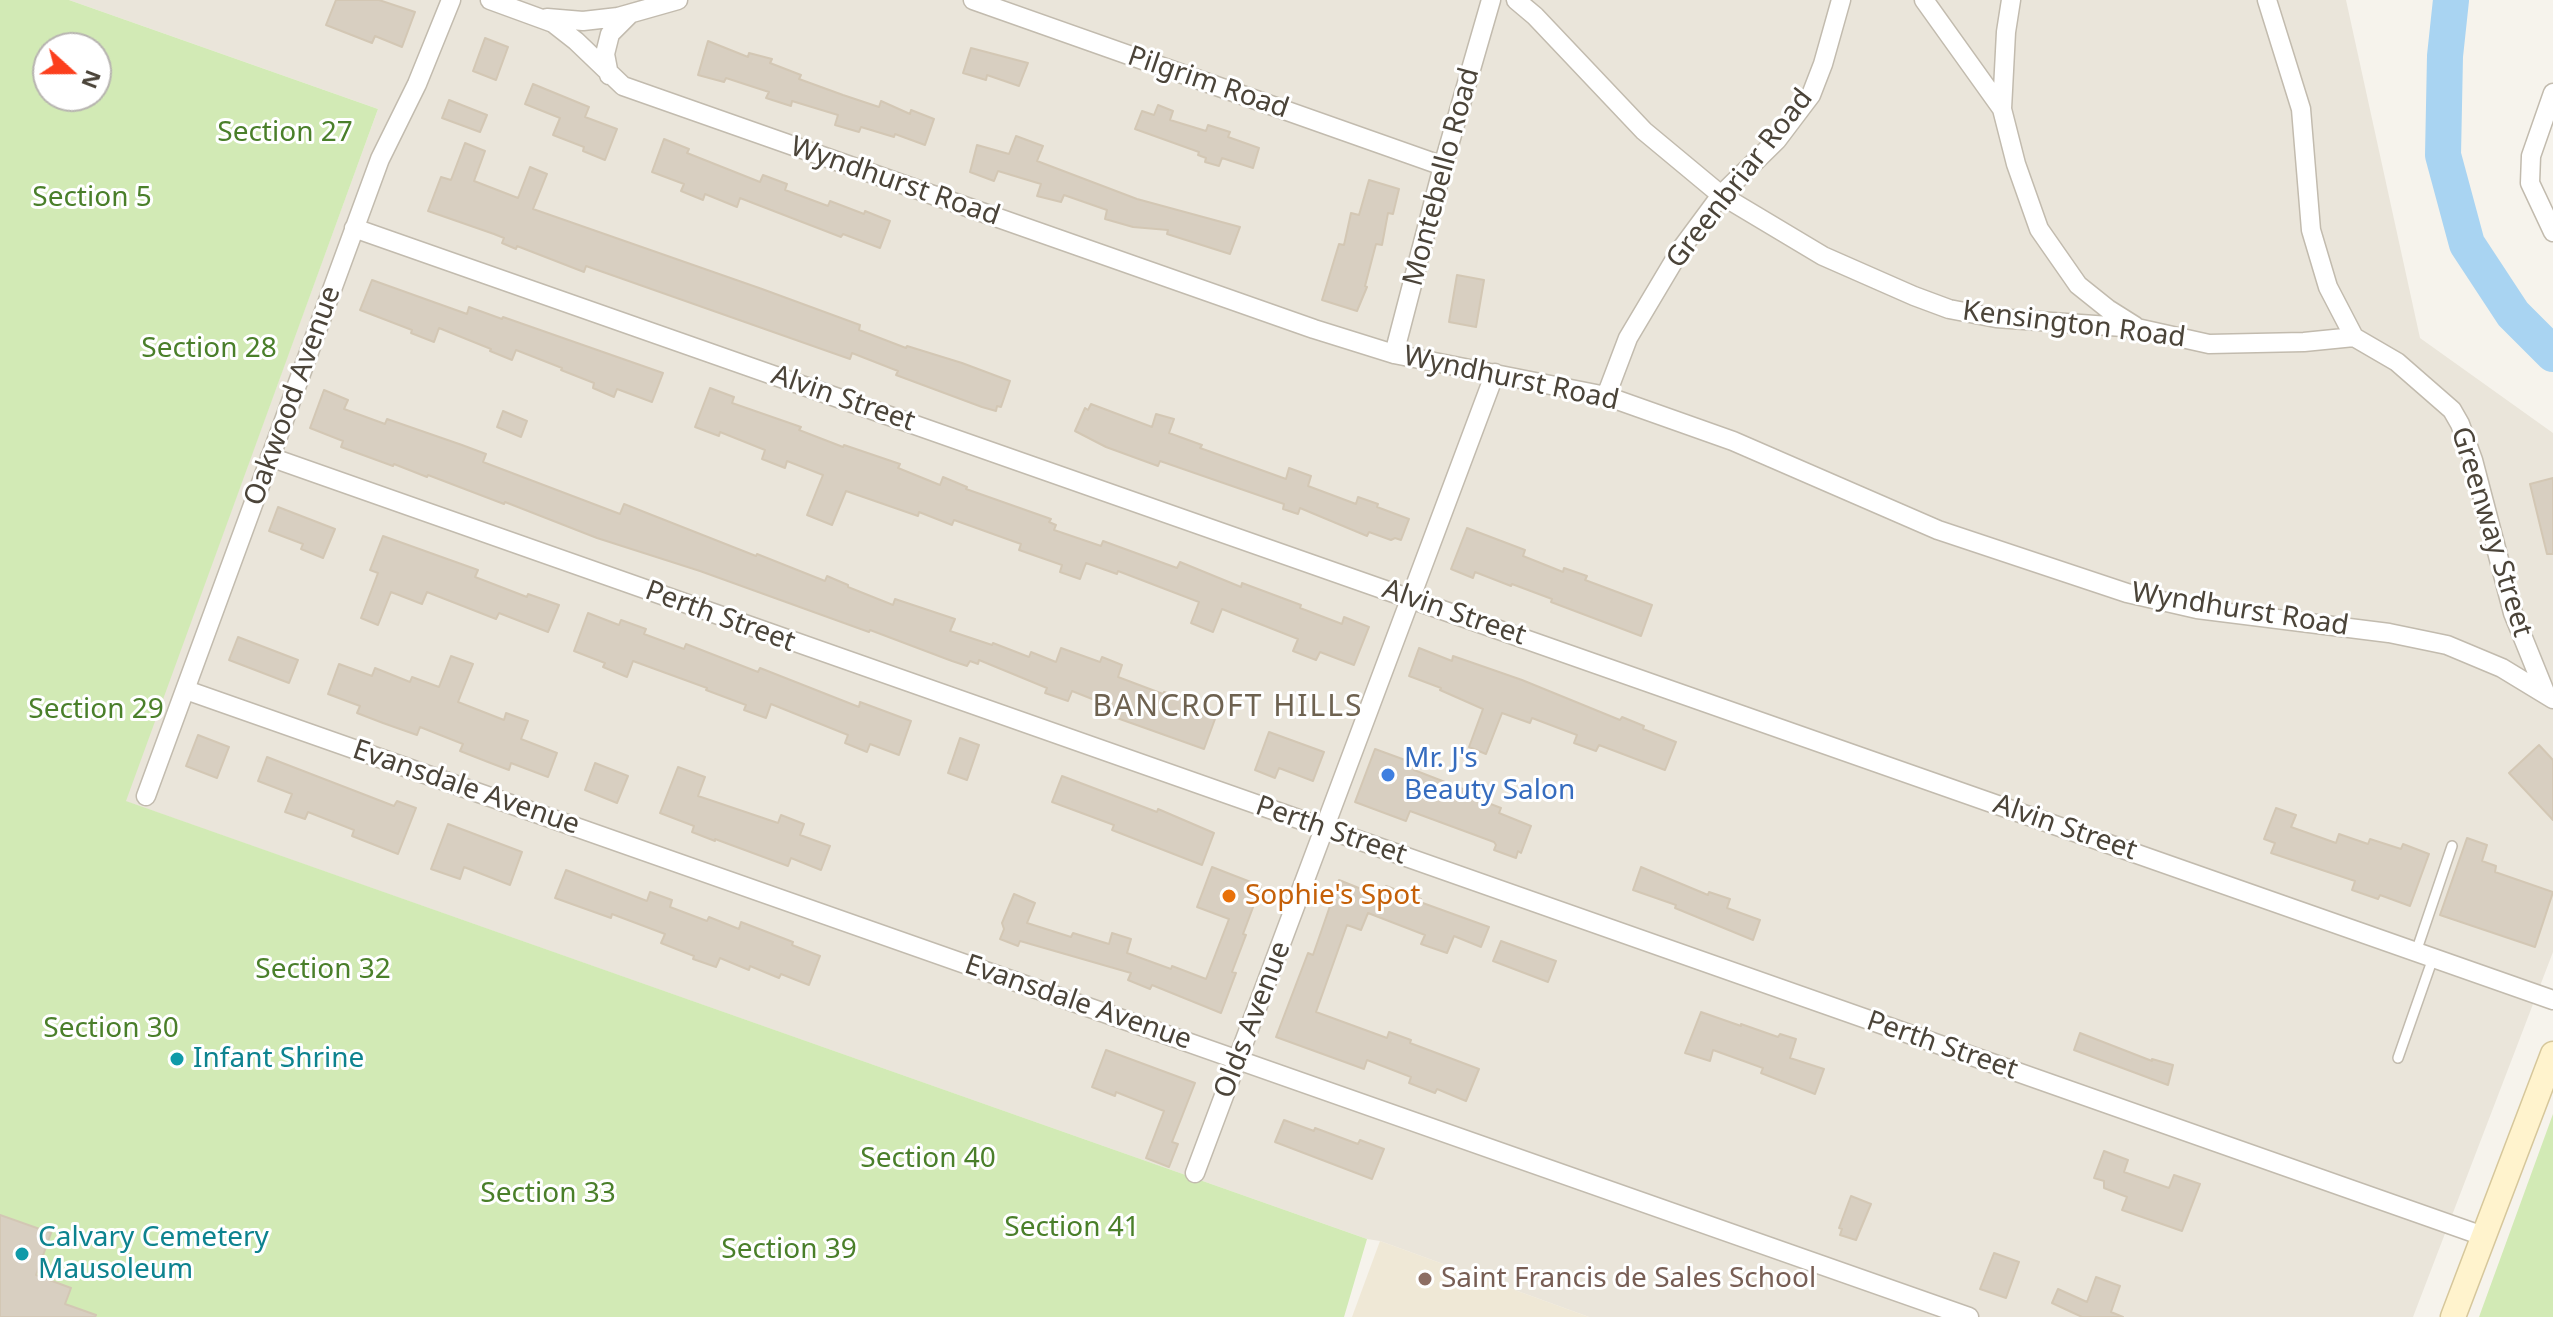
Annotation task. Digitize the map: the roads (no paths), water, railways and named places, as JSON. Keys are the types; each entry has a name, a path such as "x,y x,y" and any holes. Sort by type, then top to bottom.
{"main road":[{"path":"2453,1317 2553,1054"}],"street":[{"name":"Oakwood Avenue","path":"146,796 380,159 417,84 451,0"},
{"name":"Wyndhurst Road","path":"490,0 541,17 565,31 609,75 623,86 645,95 1314,329 1394,354 1606,396 1733,441 1938,530 2127,593 2197,609 2389,633 2447,645 2502,668 2549,696"},
{"path":"541,17 583,21 629,15 678,0"},
{"name":"Pilgrim Road","path":"973,0 1443,166"},
{"name":"Montebello Road","path":"1394,354 1443,166 1491,0"},
{"name":"Kensington Road","path":"1516,0 1535,16 1644,131 1721,195 1823,256 1949,309 1996,318 2137,328 2209,344 2304,342 2354,337"},
{"name":"Greenbriar Road","path":"1606,396 1628,338 1663,276 1721,195 1777,140 1811,95 1841,0"},
{"path":"1924,0 2002,109"},
{"path":"2011,0 2002,109 2016,164 2039,229 2078,285 2137,328"},
{"path":"2267,0 2301,109 2311,230 2328,287 2354,337"},
{"path":"609,75 605,54 610,34 629,15"},
{"path":"2553,93 2531,156 2530,183 2553,232"},
{"name":"Alvin Street","path":"354,228 2553,1000"},
{"name":"Greenway Street","path":"2354,337 2379,350 2416,378 2452,410 2460,424 2473,460 2513,613 2549,696"},
{"name":"Olds Avenue","path":"1195,1173 1495,373"},
{"name":"Perth Street","path":"270,457 2483,1236"},
{"name":"Evansdale Avenue","path":"186,690 1969,1317"}],"lane":[{"path":"2398,1058 2452,846"}],"waterway":[{"path":"2451,0 2445,56 2443,155 2467,244 2513,314 2553,354"}],"place":[{"name":"Mr. J's Beauty Salon","path":"1388,775"},
{"name":"Sophie's Spot","path":"1229,896"},
{"name":"Infant Shrine","path":"177,1059"},
{"name":"Calvary Cemetery Mausoleum","path":"22,1254"},
{"name":"Saint Francis de Sales School","path":"1425,1279"}],"district":[{"name":"BANCROFT HILLS","path":"1228,707"}],"park label":[{"name":"Section 27","path":"285,133"},
{"name":"Section 5","path":"92,198"},
{"name":"Section 28","path":"209,349"},
{"name":"Section 29","path":"96,710"},
{"name":"Section 32","path":"323,970"},
{"name":"Section 30","path":"111,1029"},
{"name":"Section 40","path":"928,1159"},
{"name":"Section 33","path":"548,1194"},
{"name":"Section 41","path":"1072,1228"},
{"name":"Section 39","path":"789,1250"}]}
